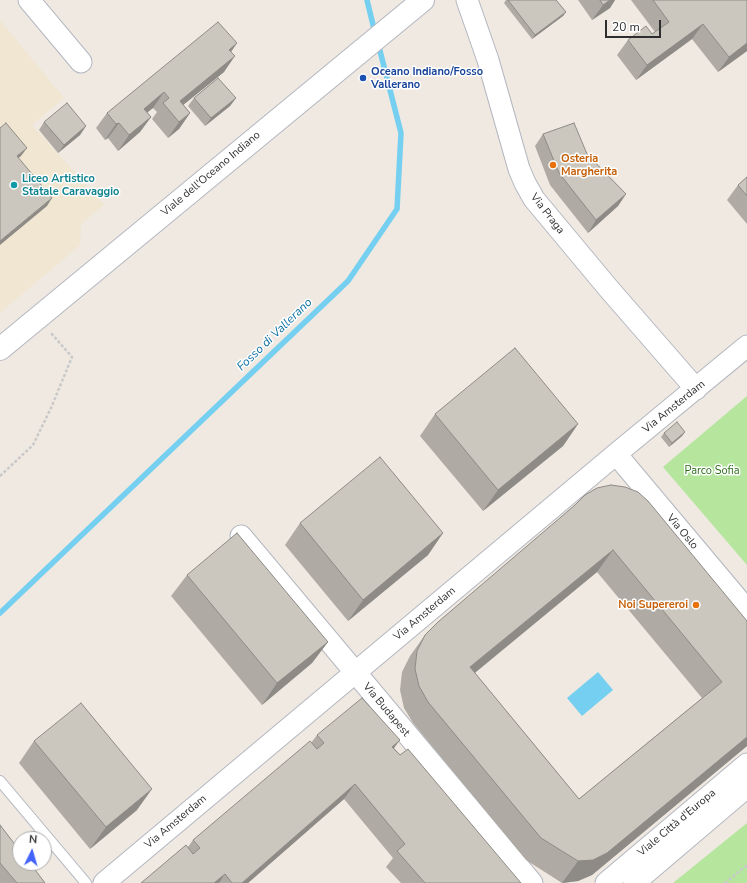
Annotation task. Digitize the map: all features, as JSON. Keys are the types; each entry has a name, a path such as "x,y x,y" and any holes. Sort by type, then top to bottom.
{"street":[{"path":"29,0 81,62"},
{"name":"Viale dell'Oceano Indiano","path":"0,349 422,0"},
{"name":"Via Praga","path":"467,0 488,60 520,169 525,183 534,199 609,289 696,389"},
{"name":"Via Amsterdam","path":"104,883 747,346"},
{"name":"Via Oslo","path":"616,454 747,610"},
{"name":"Via Budapest","path":"241,536 532,883"},
{"name":"Viale Città d'Europa","path":"634,883 747,764"},
{"name":"Viale Città d'Europa","path":"606,883 697,818 747,787"}],"lane":[{"path":"0,781 86,883"}],"path":[{"path":"0,476 33,445 52,408 72,357 50,332"},
{"path":"725,883 747,865"}],"shaded area":[{"path":"0,20 64,98 32,125 104,205 81,224 80,245 0,313"}],"green space":[{"name":"Parco Sofia","path":"747,396 747,565 663,467"},
{"path":"747,823 747,883 673,883"}],"water":[{"path":"598,672 613,690 582,716 567,698"}],"building":[{"path":"508,0 556,0 566,12 535,35"},
{"path":"600,0 610,0 603,5"},
{"path":"653,0 747,0 747,43 729,57 703,24 647,65 628,40 646,26 652,34 669,22"},
{"path":"218,22 237,43 229,50 235,56 180,101 190,113 179,122 163,103 169,98 164,92 144,109 151,117 129,135 119,123 116,124 107,113"},
{"path":"218,78 236,98 211,118 194,98"},
{"path":"67,103 86,126 64,145 44,122"},
{"name":"Liceo Artistico Statale Caravaggio","path":"6,123 27,148 17,156 52,198 0,241 0,128"},
{"path":"574,123 587,154 626,194 596,220 559,173 543,134"},
{"path":"747,177 747,196 738,185"},
{"path":"515,348 578,424 498,490 435,414"},
{"path":"677,422 685,432 672,443 664,433"},
{"path":"380,457 443,533 363,600 300,523"},
{"path":"611,485 625,487 638,492 648,501 747,621 747,737 607,853 593,860 578,861 541,838 428,702 419,686 415,669 417,651 425,635 438,622 585,495 597,488","holes":["613,550 722,682 579,799 470,667"]},
{"path":"237,533 328,642 277,683 187,575"},
{"path":"362,698 400,740 392,747 400,755 408,749 521,883 425,883 397,851 405,844 355,784 242,883 232,883 225,874 214,883 141,883 186,845 193,854 200,848 193,840 310,741 317,749 324,743 317,735"},
{"path":"81,703 152,789 106,827 34,741"},
{"path":"0,825 12,841 12,871 36,871 45,883 17,883 0,863"}],"waterway":[{"name":"Fosso di Vallerano","path":"367,0 375,33"},
{"name":"Fosso di Vallerano","path":"0,613 348,281 397,209 401,133 378,43"}],"place":[{"name":"Oceano Indiano/Fosso Vallerano","path":"363,78"},
{"name":"Osteria Margherita","path":"553,165"},
{"name":"Liceo Artistico Statale Caravaggio","path":"14,185"},
{"name":"Noi Supereroi","path":"696,605"}]}
